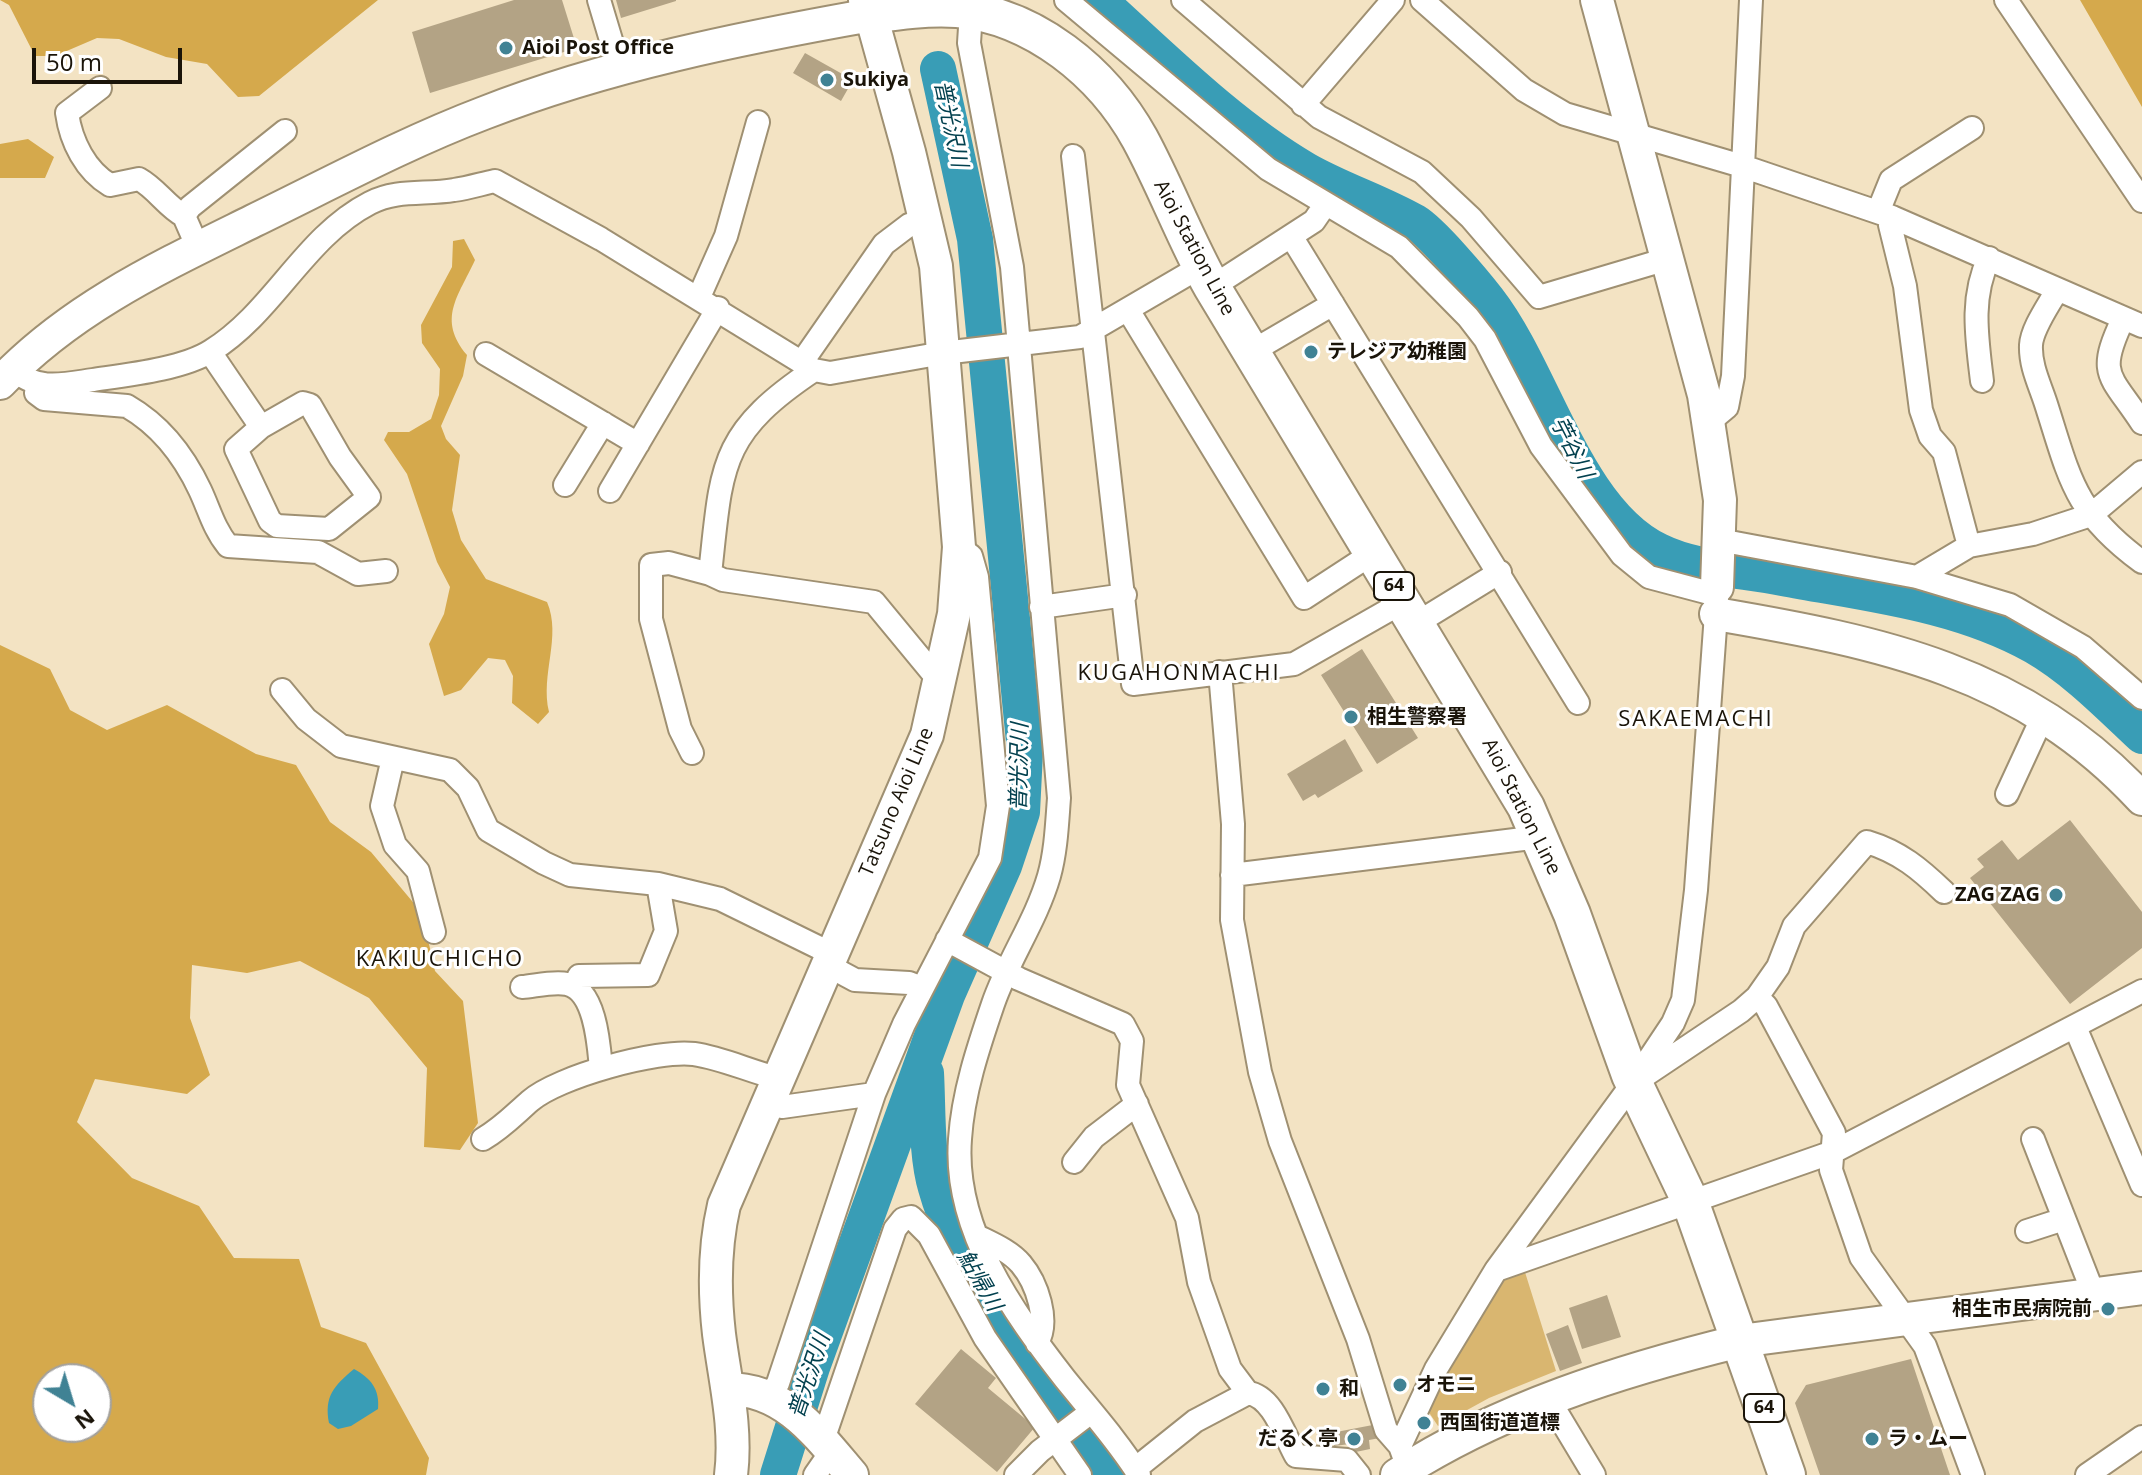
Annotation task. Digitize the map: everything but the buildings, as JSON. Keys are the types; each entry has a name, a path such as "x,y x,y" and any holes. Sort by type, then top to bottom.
{"main road":[{"name":"Aioi Station Line","path":"869,8 963,7 1027,29 1063,50 1108,94 1140,139 1206,277 1502,763 1538,833 1572,914 1633,1083 1690,1201 1787,1475"}],"street":[{"path":"599,0 620,70"},
{"path":"1066,0 1268,169 1399,247 1468,317 1485,339 1541,446 1622,555 1649,577 1920,657 1966,674 2044,714 2093,751 2142,799"},
{"path":"1183,0 1303,105 1359,141 1422,172 1471,218 1539,297 1667,259"},
{"path":"1303,105 1393,0"},
{"path":"1422,0 1524,90 1544,103 1582,120 1742,166 1885,214 2133,323 2109,350 2107,369 2142,423"},
{"path":"1413,1465 1436,1369 1496,1270 1633,1083 1673,1023 1683,1000 1696,890 1717,598 1718,473 1697,362 1630,132 1597,0"},
{"path":"1709,422 1727,407 1733,376 1751,0"},
{"path":"2006,0 2142,201"},
{"path":"963,7 1006,226 1059,798 1050,874 1002,968 962,1113 961,1173 967,1207 991,1268 1037,1343 1088,1415 1137,1472 1195,1421 1248,1393 1257,1394 1266,1402 1296,1456 1347,1460 1359,1475"},
{"path":"15,378 57,331 102,299 407,145 553,88 869,8"},
{"name":"Tatsuno Aioi Line","path":"731,1475 732,1429 716,1301 718,1232 733,1176 927,735 944,673 954,614 959,547 950,352 936,266 869,8"},
{"path":"100,88 67,113 69,127 92,174 110,185 139,179 153,186 174,210 184,216 198,248"},
{"path":"699,297 726,236 758,122"},
{"path":"1969,546 1944,452 1930,436 1921,410 1905,286 1885,214 1891,180 1972,128"},
{"path":"184,216 190,207 285,131"},
{"path":"1073,156 1133,684 1294,664 1500,572"},
{"path":"15,378 56,385 122,375 210,352 241,329 322,238 372,202 399,193 452,190 495,181 718,308 808,366 830,373 1093,332 1128,310 1291,236 1314,221 1325,205"},
{"path":"710,574 720,484 735,442 808,366 884,244 909,225 925,220"},
{"path":"1291,236 1578,703"},
{"path":"1982,381 1976,329 1978,282 1989,258"},
{"path":"2057,290 2031,342 2033,366 2061,460 2091,515 2115,543 2142,562"},
{"path":"1251,352 1333,304"},
{"path":"610,491 718,308"},
{"path":"1128,310 1304,598 1373,553"},
{"path":"210,352 261,427"},
{"path":"486,354 638,444"},
{"path":"15,378 44,399 127,406 159,429 189,466 228,546 318,552 358,574 386,571"},
{"path":"303,403 310,405 340,457 369,497 329,529 277,526 270,521 236,449 261,427 303,403"},
{"path":"565,485 603,423"},
{"path":"1917,577 1969,546 2033,534 2091,515 2142,472"},
{"path":"1719,543 1917,577 2010,605 2083,647 2142,698"},
{"path":"776,1399 782,1372 874,1094 922,988 951,943 990,858 998,806 977,577 971,556 959,547"},
{"path":"692,753 680,729 651,619 651,565 669,563 723,580 874,602 931,671 944,673"},
{"path":"1041,607 1125,595"},
{"path":"1220,672 1233,824 1236,953 1260,1072 1280,1141 1317,1242 1323,1249 1358,1339 1386,1430 1413,1465"},
{"path":"282,690 306,719 341,746 438,764 450,770 468,788 488,830 544,863 589,878 658,884 720,899 829,960 855,980 909,983 922,988"},
{"path":"2007,794 2044,714"},
{"path":"393,758 382,806 395,845 418,871 434,932"},
{"path":"1232,875 1523,839 1538,833"},
{"path":"1633,1083 1757,997 1778,967 1794,926 1867,842 1893,850 1917,866 1944,892"},
{"path":"579,976 648,975 666,931 658,884"},
{"path":"951,943 1123,1024 1132,1041 1128,1085 1187,1218 1199,1282 1230,1369 1248,1393"},
{"path":"522,987 566,984 576,988 592,1012 601,1069"},
{"path":"1496,1270 1833,1152 2142,991"},
{"path":"1757,997 1780,1028 1827,1115 1834,1133 1831,1170 1861,1257 1925,1346 1973,1475"},
{"path":"2075,1027 2142,1185"},
{"path":"483,1139 503,1128 530,1101 546,1091 601,1069 641,1059 690,1054 771,1091 782,1107 874,1094"},
{"path":"1074,1162 1094,1137 1137,1104"},
{"path":"2033,1139 2094,1295"},
{"path":"827,1455 895,1229 903,1219 911,1217 929,1235 985,1338 1059,1437 1080,1475"},
{"path":"2027,1231 2064,1219"},
{"path":"1413,1465 1549,1400 1659,1363 1740,1341 2142,1288"},
{"path":"728,1389 750,1389 776,1399 827,1455"},
{"path":"1549,1400 1594,1475"},
{"path":"1016,1475 1088,1415"},
{"path":"2087,1475 2142,1437"}],"shaded area":[{"path":"0,0 378,0 259,96 238,97 207,64 166,57 119,39 97,38 55,56 35,56 9,5"},
{"path":"2080,0 2142,0 2142,107"},
{"path":"28,139 54,157 45,178 0,178 0,144"},
{"path":"464,239 475,260 457,297 452,319 458,342 467,355 463,376 441,426 446,439 460,455 452,510 461,540 486,579 547,602 552,629 547,684 549,712 538,724 512,703 513,676 505,660 488,658 461,690 444,696 429,644 444,614 450,587 437,562 407,474 384,440 388,432 409,432 431,419 439,395 440,369 422,343 421,325 452,267 453,241"},
{"path":"0,645 50,669 70,710 107,730 167,705 256,754 296,765 330,822 371,852 422,913 435,971 463,1001 478,1123 460,1150 424,1147 427,1068 369,998 300,961 247,973 192,965 190,1018 210,1075 187,1094 95,1079 77,1122 132,1178 199,1206 234,1258 299,1259 321,1327 366,1343 429,1458 426,1475 0,1475"},
{"path":"1524,1269 1556,1371 1489,1398 1438,1426 1426,1408 1450,1358 1502,1281"}],"water":[{"path":"1078,0 1111,0 1173,77"},
{"path":"354,1369 373,1385 378,1409 351,1426 338,1429 329,1423 329,1399 336,1386"}],"waterway":[{"name":"苧谷川","path":"1099,0 1198,90 1278,153 1319,177 1415,222 1432,236 1488,300 1527,364 1583,473 1605,505 1630,532 1659,551 1688,562 1912,602 2005,631 2063,665 2142,736"},
{"name":"普光沢川","path":"778,1475 812,1367 947,995 1004,866 1022,812 1025,752 975,239 938,69"},
{"name":"鮎帰川","path":"926,1073 930,1161 949,1225 987,1299 1107,1475"}],"place":[{"name":"Aioi Post Office","path":"506,48"},
{"name":"Sukiya","path":"827,80"},
{"name":"テレジア幼稚園","path":"1311,352"},
{"name":"相生警察署","path":"1351,717"},
{"name":"ZAG ZAG","path":"2056,895"},
{"name":"相生市民病院前","path":"2108,1309"},
{"name":"オモニ","path":"1400,1385"},
{"name":"和","path":"1323,1389"},
{"name":"西国街道道標","path":"1424,1423"},
{"name":"だるく亭","path":"1354,1439"},
{"name":"ラ・ムー","path":"1872,1439"}],"district":[{"name":"KUGAHONMACHI","path":"1179,674"},
{"name":"SAKAEMACHI","path":"1696,720"},
{"name":"KAKIUCHICHO","path":"440,960"}]}
